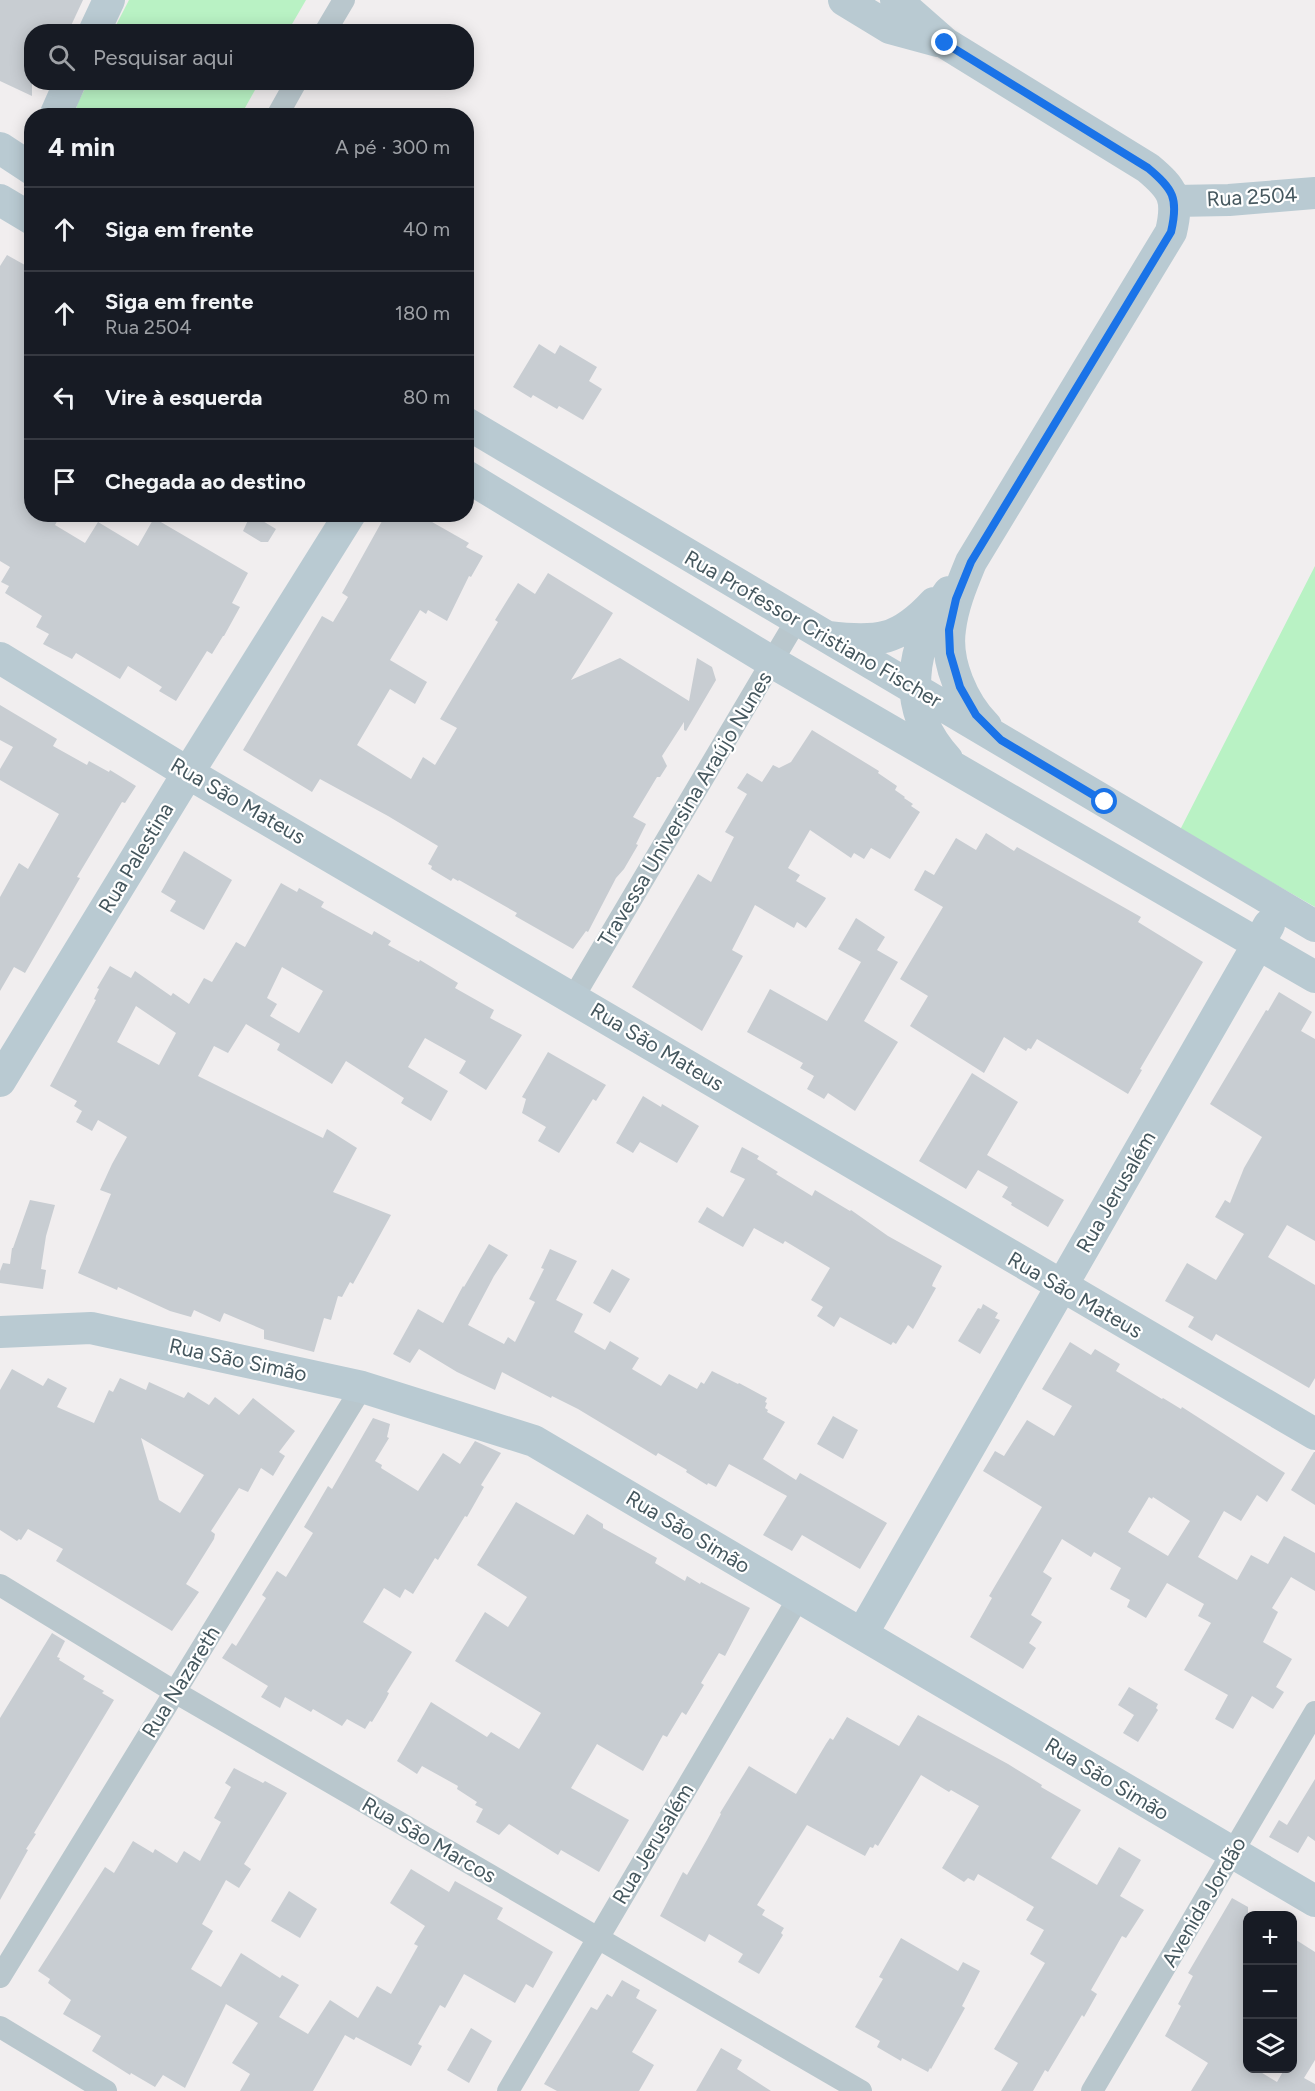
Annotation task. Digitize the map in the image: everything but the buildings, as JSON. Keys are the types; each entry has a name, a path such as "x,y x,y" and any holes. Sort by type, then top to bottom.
{"street":[{"path":"98,24 109,0"},
{"path":"330,24 344,0"},
{"path":"844,0 890,28 945,43"},
{"path":"896,0 945,43 1148,168 1167,184 1174,201 1175,216 1171,232 971,562 941,603 923,635 917,658 916,690 921,719 933,744 958,770"},
{"path":"918,0 928,22 945,43"},
{"path":"59,108 66,90"},
{"path":"281,108 292,90"},
{"path":"0,148 24,163"},
{"name":"Rua 2504","path":"1174,201 1315,194"},
{"path":"0,200 24,214"},
{"name":"Rua Professor Cristiano Fischer","path":"474,428 1315,927"},
{"path":"474,481 772,662 1315,976"},
{"name":"Rua Palestina","path":"0,1081 345,522"},
{"path":"824,637 863,641 890,636 908,627 927,611 971,562"},
{"path":"971,562 956,599 949,630 950,653 960,687 976,715 1001,740"},
{"name":"Travessa Universina Araújo Nunes","path":"573,998 796,621"},
{"name":"Rua São Mateus","path":"0,658 188,773 1315,1434"},
{"name":"Rua Jerusalém","path":"862,1634 1279,905"},
{"name":"Rua São Simão","path":"0,1332 91,1328 362,1387 534,1441 1315,1901"},
{"name":"Rua Nazareth","path":"0,1977 362,1387"},
{"name":"Rua São Marcos","path":"0,1585 175,1692 861,2091"},
{"name":"Rua Jerusalém","path":"508,2091 799,1597"},
{"name":"Avenida Jordão","path":"1092,2091 1315,1712"},
{"path":"0,2027 106,2091"}],"green space":[{"path":"129,0 306,0 292,24 117,24"},
{"path":"84,90 255,90 245,108 76,108"},
{"path":"1315,566 1315,907 1180,830"}],"route":[{"path":"945,43 1148,168 1167,184 1174,201 1175,216 1171,232 971,562 956,599 949,630 950,653 960,687 976,715 1001,740 1105,802"}]}
